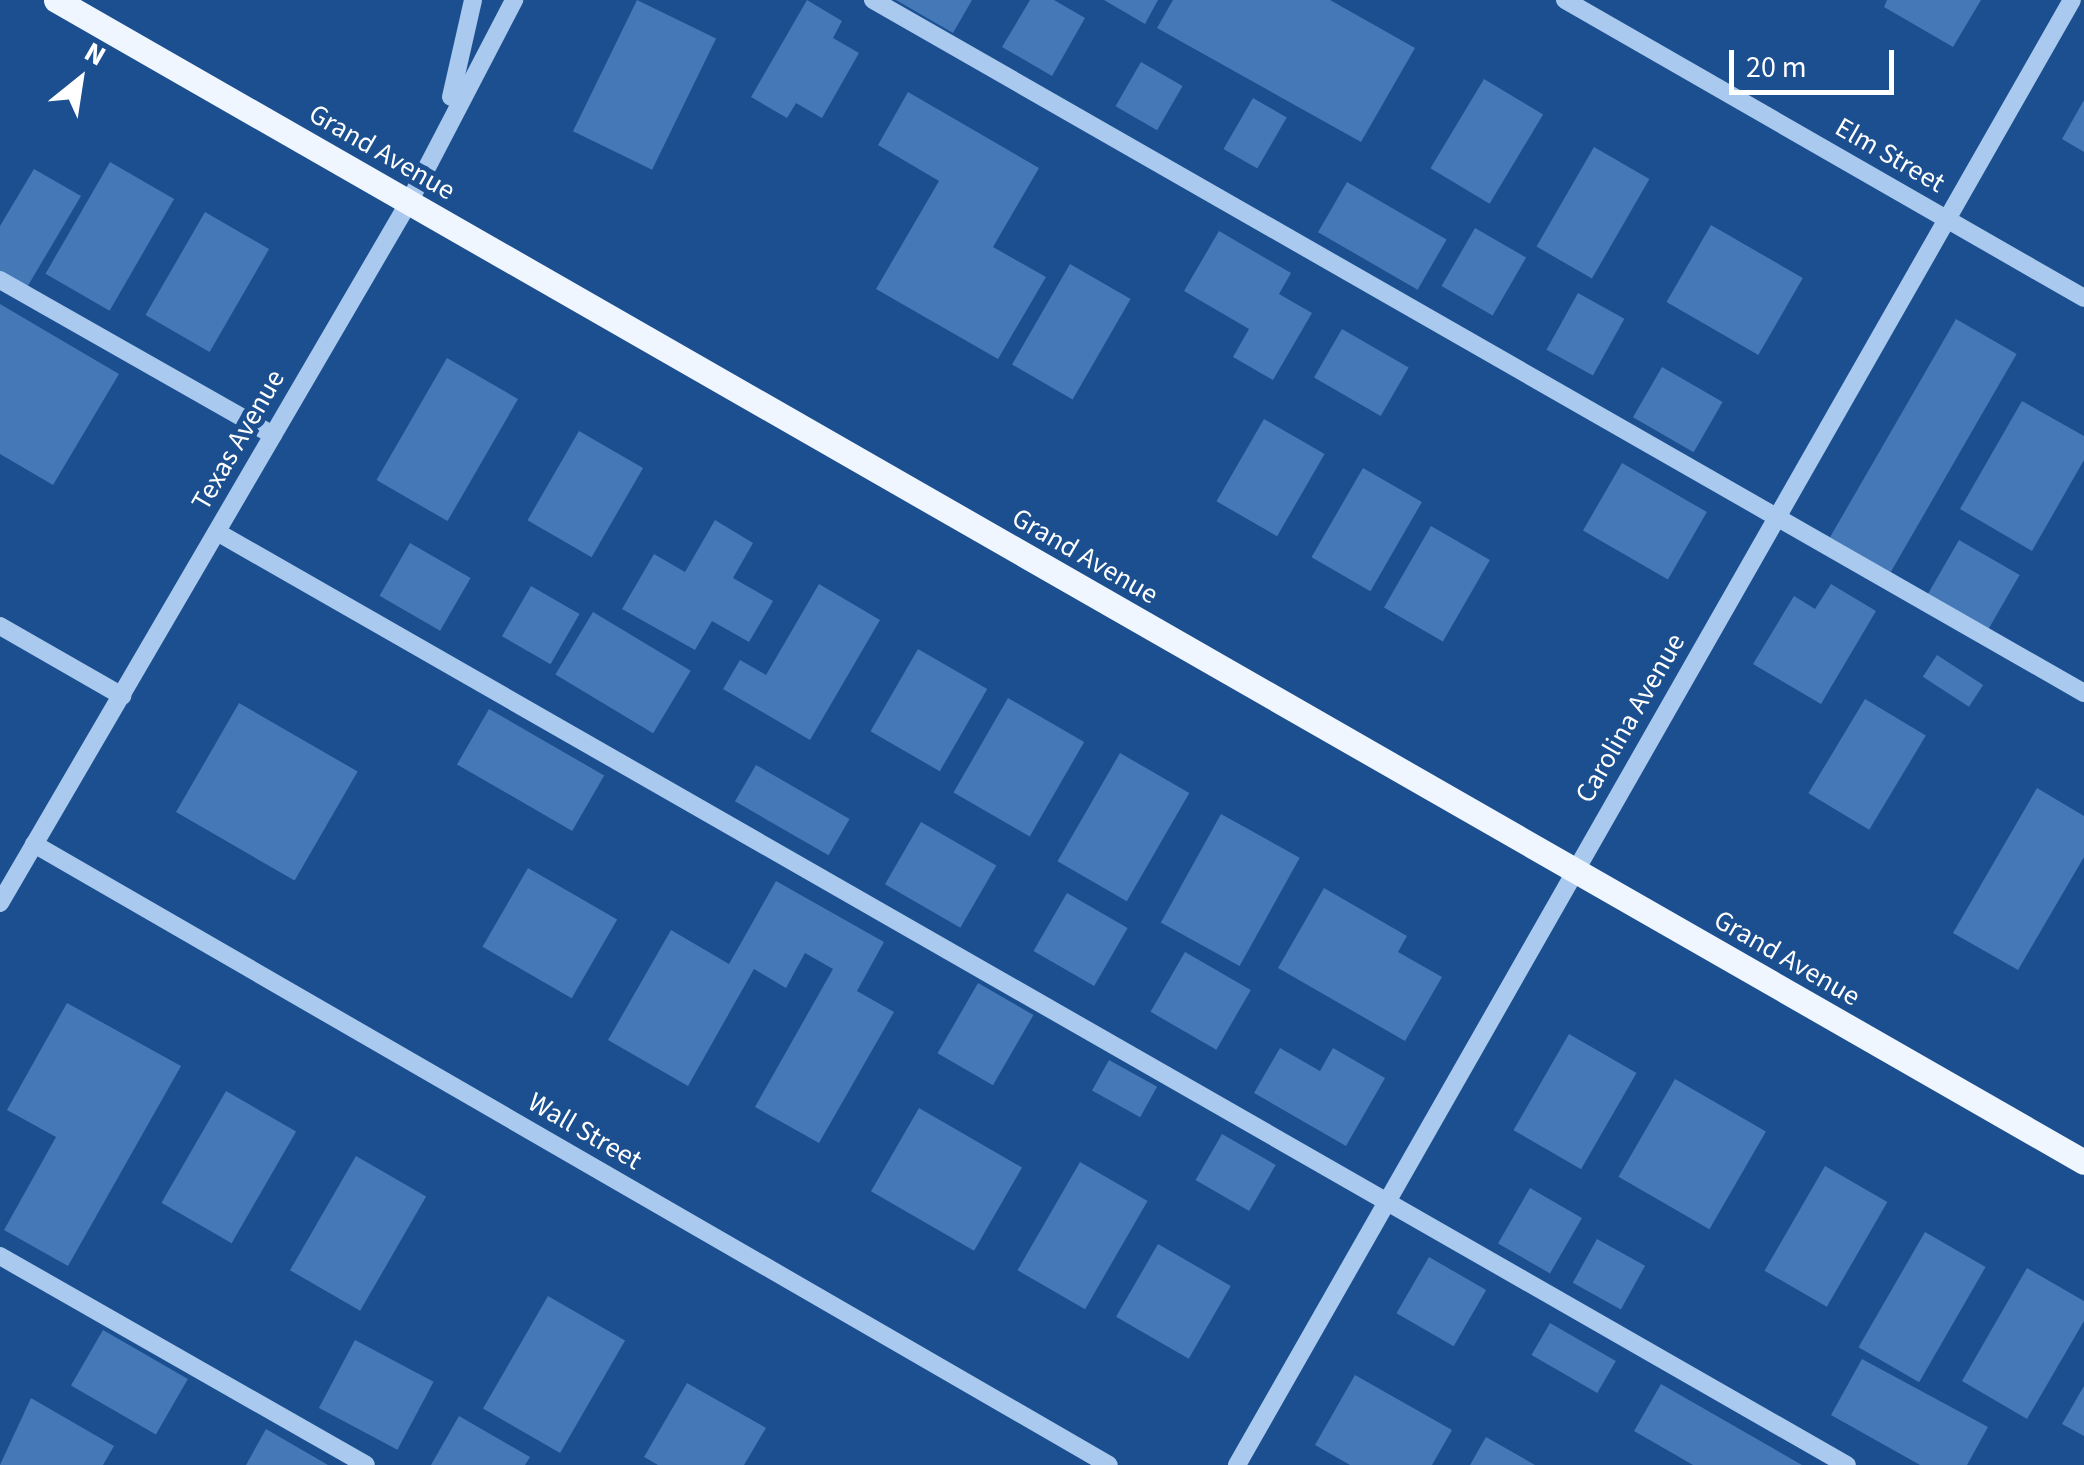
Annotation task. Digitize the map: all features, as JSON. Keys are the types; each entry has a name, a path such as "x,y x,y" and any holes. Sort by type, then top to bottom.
{"main road":[{"name":"Grand Avenue","path":"56,0 2084,1162"}],"street":[{"path":"447,116 473,0"},
{"name":"Texas Avenue","path":"0,903 408,202 447,116 514,0"},
{"path":"873,0 2084,693"},
{"name":"Elm Street","path":"1565,0 2084,298"},
{"name":"Carolina Avenue","path":"1237,1465 2072,0"},
{"path":"0,280 273,435"},
{"path":"217,532 1847,1465"},
{"path":"0,626 122,696"},
{"name":"Wall Street","path":"34,844 1109,1465"},
{"path":"0,1256 366,1465"}],"building":[{"path":"637,0 716,39 652,170 573,131"},
{"path":"807,0 842,21 833,38 859,53 822,118 796,103 787,118 751,97"},
{"path":"896,0 972,0 953,33"},
{"path":"1030,0 1054,0 1085,18 1052,76 1002,47"},
{"path":"1104,0 1158,0 1145,24"},
{"path":"1173,0 1330,0 1415,48 1361,142 1157,28"},
{"path":"1887,0 1981,0 1953,47 1884,7"},
{"path":"1141,62 1183,86 1157,130 1116,106"},
{"path":"1484,79 1543,115 1490,204 1430,168"},
{"path":"908,92 1039,168 993,247 1046,277 998,359 876,289 939,181 878,145"},
{"path":"1253,98 1287,118 1257,169 1224,149"},
{"path":"2084,100 2084,152 2062,139"},
{"path":"1594,147 1649,179 1592,279 1536,247"},
{"path":"110,162 174,199 110,311 46,274"},
{"path":"34,169 81,196 26,289 0,274 0,226"},
{"path":"1347,182 1447,240 1418,290 1318,232"},
{"path":"205,212 269,249 210,352 146,315"},
{"path":"1711,225 1803,278 1758,355 1666,302"},
{"path":"1475,228 1526,258 1493,316 1442,286"},
{"path":"1219,231 1291,273 1279,294 1312,313 1273,380 1233,357 1249,329 1184,291"},
{"path":"1070,264 1131,299 1073,399 1012,364"},
{"path":"1578,293 1624,319 1593,376 1546,350"},
{"path":"0,304 119,374 53,485 0,454"},
{"path":"1956,319 2017,354 1891,572 1830,537"},
{"path":"1342,329 1409,368 1381,416 1314,377"},
{"path":"447,358 518,399 448,521 376,480"},
{"path":"1662,367 1723,402 1694,452 1633,417"},
{"path":"2022,401 2084,436 2084,460 2032,551 1960,509"},
{"path":"1264,419 1325,454 1277,536 1216,501"},
{"path":"579,431 643,468 592,557 528,520"},
{"path":"1622,463 1707,512 1668,580 1583,531"},
{"path":"1363,468 1422,502 1370,591 1312,557"},
{"path":"715,520 753,543 733,578 773,601 749,642 712,621 695,650 622,609 654,554 685,572"},
{"path":"1431,526 1490,560 1443,641 1384,607"},
{"path":"1959,540 2020,575 1988,630 1927,595"},
{"path":"410,543 471,578 440,631 380,596"},
{"path":"819,584 880,620 810,740 723,689 740,660 766,675"},
{"path":"1831,584 1876,611 1821,704 1753,664 1794,596 1815,609"},
{"path":"531,586 579,614 550,664 502,636"},
{"path":"593,612 691,671 653,733 555,675"},
{"path":"918,649 987,689 940,771 870,731"},
{"path":"1937,655 1983,685 1969,707 1923,677"},
{"path":"1008,698 1084,742 1030,836 954,792"},
{"path":"1865,699 1926,736 1869,830 1808,793"},
{"path":"239,703 358,772 295,881 176,812"},
{"path":"489,709 604,775 572,831 457,764"},
{"path":"1120,753 1189,793 1127,901 1058,861"},
{"path":"756,765 850,819 829,855 735,801"},
{"path":"2037,788 2084,816 2084,857 2018,970 1953,933"},
{"path":"1221,814 1300,858 1240,966 1161,922"},
{"path":"921,822 996,866 960,928 885,884"},
{"path":"528,868 617,919 572,998 482,947"},
{"path":"776,881 884,942 857,991 894,1012 819,1143 755,1107 833,969 805,953 786,988 754,969 688,1086 608,1040 671,930 729,964"},
{"path":"1324,888 1407,936 1398,952 1442,977 1405,1041 1278,968"},
{"path":"1067,893 1128,928 1094,986 1034,951"},
{"path":"1185,952 1251,990 1216,1050 1150,1012"},
{"path":"978,983 1033,1015 993,1085 938,1053"},
{"path":"67,1003 181,1066 68,1266 4,1230 56,1137 7,1110"},
{"path":"1569,1034 1637,1073 1581,1169 1514,1130"},
{"path":"1280,1048 1320,1071 1333,1048 1385,1078 1346,1146 1254,1093"},
{"path":"1109,1060 1157,1087 1140,1117 1092,1091"},
{"path":"1675,1079 1766,1132 1709,1229 1618,1177"},
{"path":"226,1091 296,1132 232,1243 162,1203"},
{"path":"919,1108 1022,1168 974,1251 871,1191"},
{"path":"1222,1134 1276,1165 1249,1211 1196,1180"},
{"path":"356,1156 426,1196 360,1311 290,1270"},
{"path":"1080,1162 1148,1201 1085,1309 1018,1270"},
{"path":"1825,1166 1887,1202 1827,1307 1764,1271"},
{"path":"1530,1188 1582,1218 1550,1273 1498,1243"},
{"path":"1925,1232 1986,1267 1919,1382 1858,1347"},
{"path":"1597,1239 1645,1266 1621,1309 1573,1283"},
{"path":"1158,1244 1231,1286 1189,1359 1116,1317"},
{"path":"1429,1257 1486,1290 1454,1346 1396,1313"},
{"path":"2027,1268 2084,1301 2084,1321 2027,1419 1962,1381"},
{"path":"548,1296 625,1340 560,1453 483,1409"},
{"path":"1550,1323 1616,1361 1597,1393 1532,1355"},
{"path":"103,1330 188,1379 156,1434 71,1385"},
{"path":"355,1340 434,1382 397,1450 319,1408"},
{"path":"1862,1359 1988,1427 1967,1465 1920,1465 1831,1415"},
{"path":"1355,1375 1452,1430 1432,1465 1350,1465 1315,1445"},
{"path":"687,1383 766,1428 744,1465 658,1465 644,1457"},
{"path":"1661,1384 1802,1465 1693,1465 1634,1431"},
{"path":"2084,1386 2084,1436 2062,1424"},
{"path":"31,1398 114,1446 103,1465 0,1465"},
{"path":"459,1416 530,1457 525,1465 431,1465"},
{"path":"266,1429 328,1465 246,1465"},
{"path":"1486,1437 1535,1465 1470,1465"}]}
